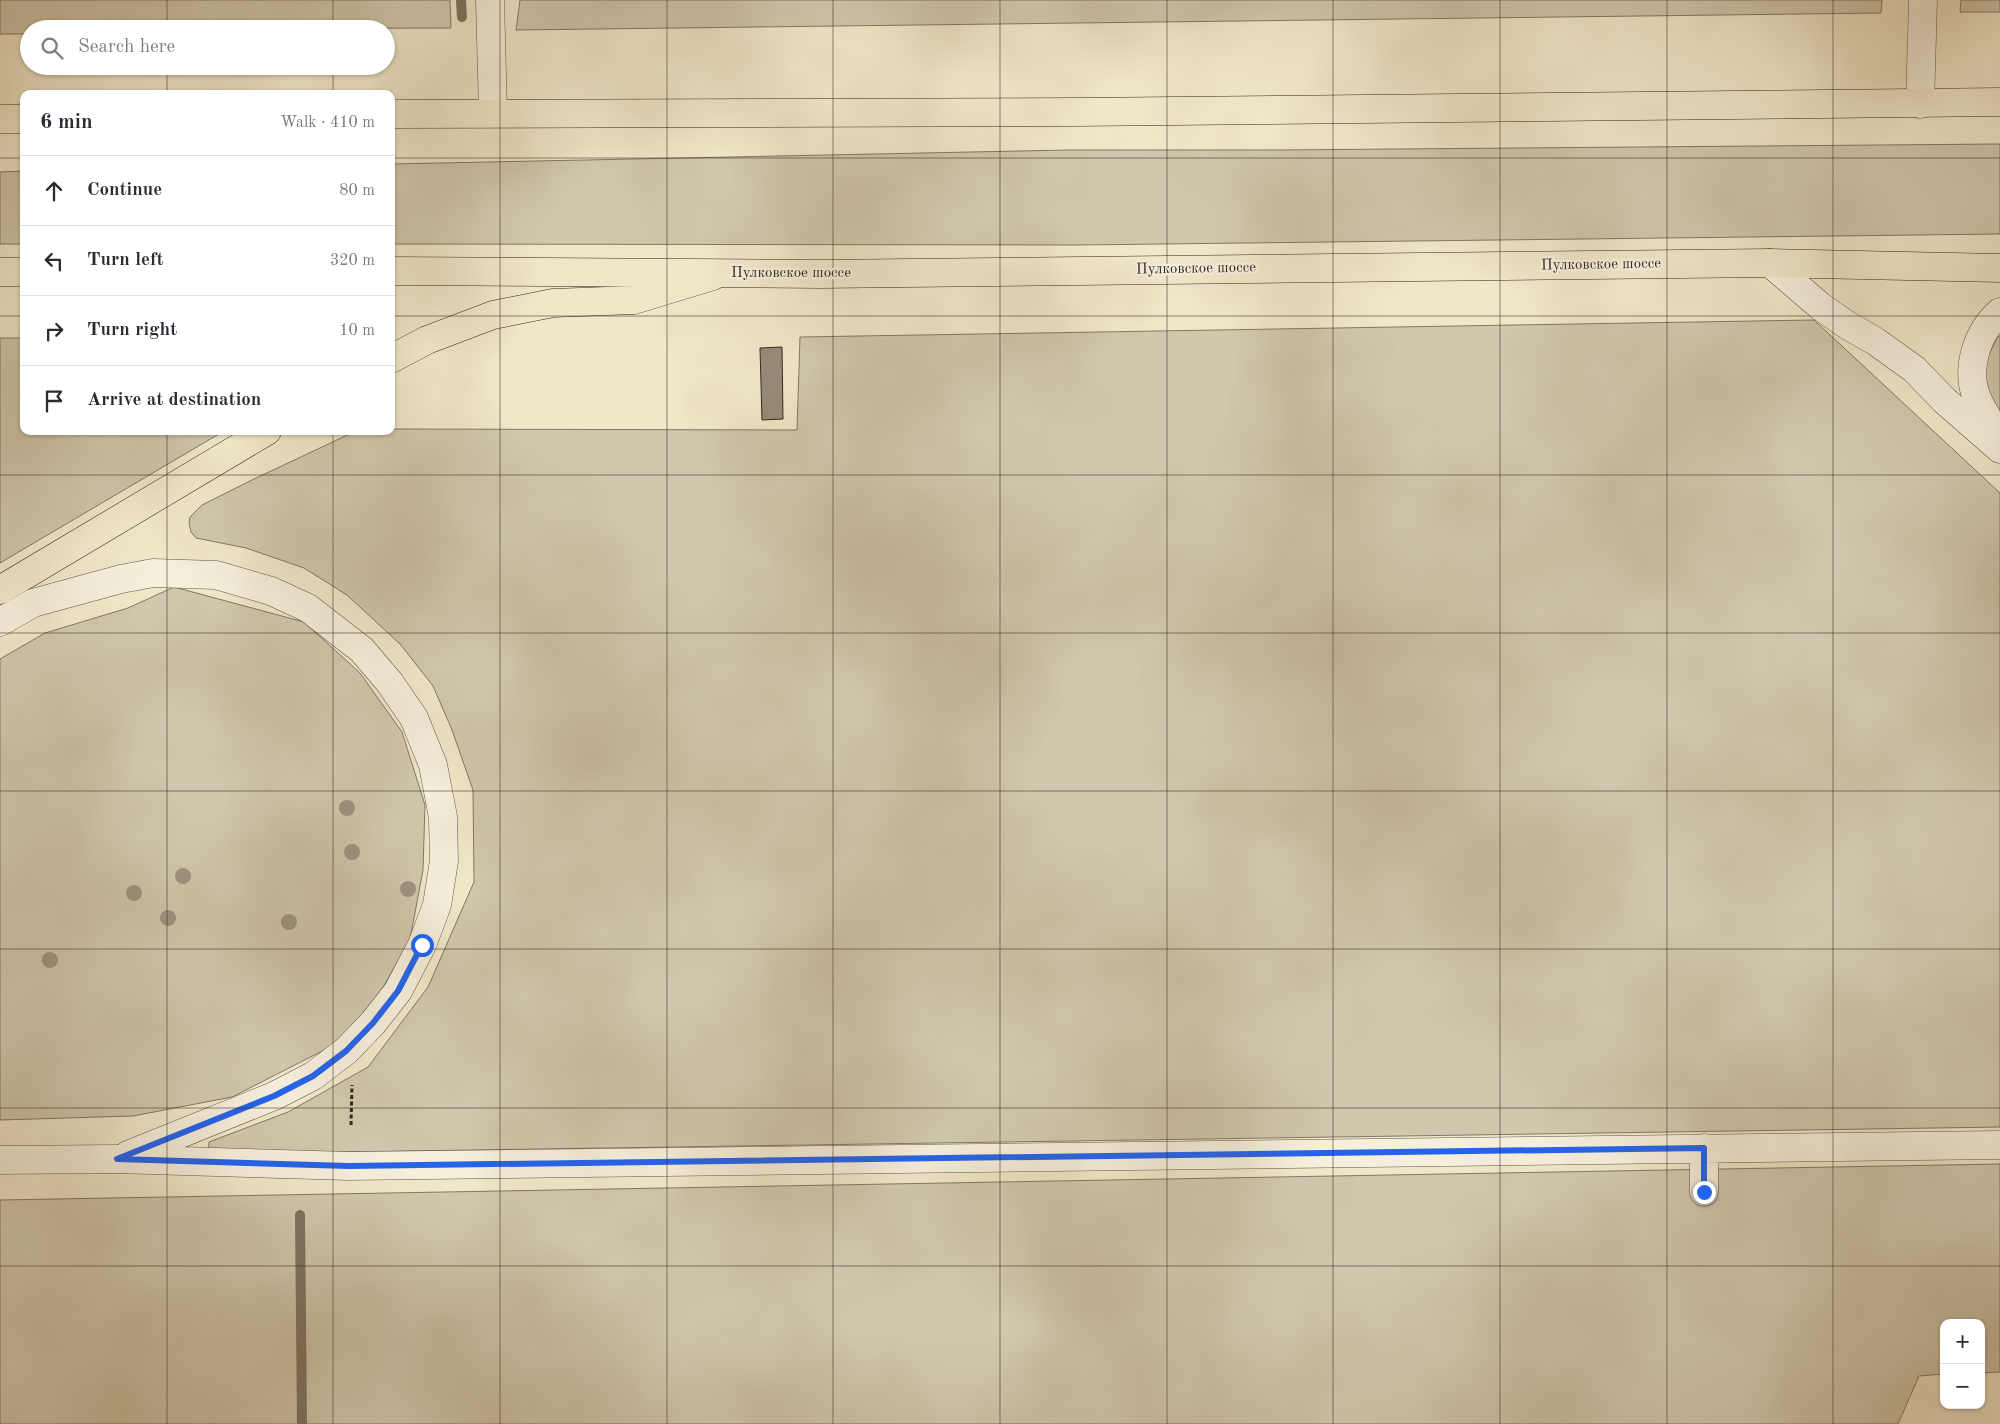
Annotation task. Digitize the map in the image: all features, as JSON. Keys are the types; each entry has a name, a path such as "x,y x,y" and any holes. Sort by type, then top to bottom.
{"main road":[{"path":"395,114 493,112 1086,112 2000,102"},
{"path":"0,119 20,119"},
{"name":"Пулковское шоссе","path":"395,271 830,274 1770,263 2000,268"},
{"path":"0,272 20,272"},
{"path":"395,358 427,340 493,315 553,303 634,300 722,273"},
{"path":"0,590 260,435"}],"street":[{"path":"490,0 493,112"},
{"path":"1920,104 1923,0"},
{"path":"1770,263 1820,306 1875,341 1914,370 1944,400 2000,449"},
{"path":"2000,312 1986,328 1976,349 1972,372 1976,397 2000,438"},
{"path":"0,622 33,603 121,579 153,573 216,575 271,591 308,608 362,650 390,683 414,718 434,765 443,826 444,861 437,906 422,945 398,991 373,1023 346,1051 305,1080 274,1096 117,1159"},
{"path":"0,1160 117,1159 349,1166 718,1171 1704,1148 2000,1145"},
{"path":"1704,1148 1704,1192"}],"path":[{"path":"351,1125 352,1078"}],"shaded area":[{"path":"0,0 450,0 451,28 395,28 395,20 20,20 20,34 0,34"},
{"path":"520,0 1882,0 1881,13 516,30"},
{"path":"1961,0 2000,0 2000,12 1960,12"},
{"path":"2000,144 2000,234 1078,245 395,244 395,164 1068,150"},
{"path":"20,171 20,244 0,244 0,172"},
{"path":"1814,320 2000,493 2000,1127 208,1154 209,1142 288,1112 368,1067 428,987 474,882 473,790 452,730 433,686 400,644 347,595 304,568 246,548 196,538 191,532 190,517 202,505 348,435 395,435 395,429 797,430 800,337"},
{"path":"1998,336 2000,336 2000,414 1986,393 1982,376 1987,358"},
{"path":"0,338 20,338 20,435 217,435 0,563"},
{"path":"174,587 304,622 360,673 402,732 425,805 423,870 410,939 376,1000 338,1043 232,1097 133,1116 0,1120 0,659 45,633 128,608"},
{"path":"2000,1164 2000,1372 1985,1373 1985,1319 1940,1319 1940,1374 1919,1376 1898,1424 0,1424 0,1200"}],"building":[{"path":"782,347 783,419 762,420 760,348"}],"waterway":[{"path":"461,0 462,17"},
{"path":"300,1215 302,1424"}],"route":[{"path":"422,945 398,991 373,1023 346,1051 313,1076 274,1096 117,1159 349,1166 1704,1148 1704,1192"}]}
